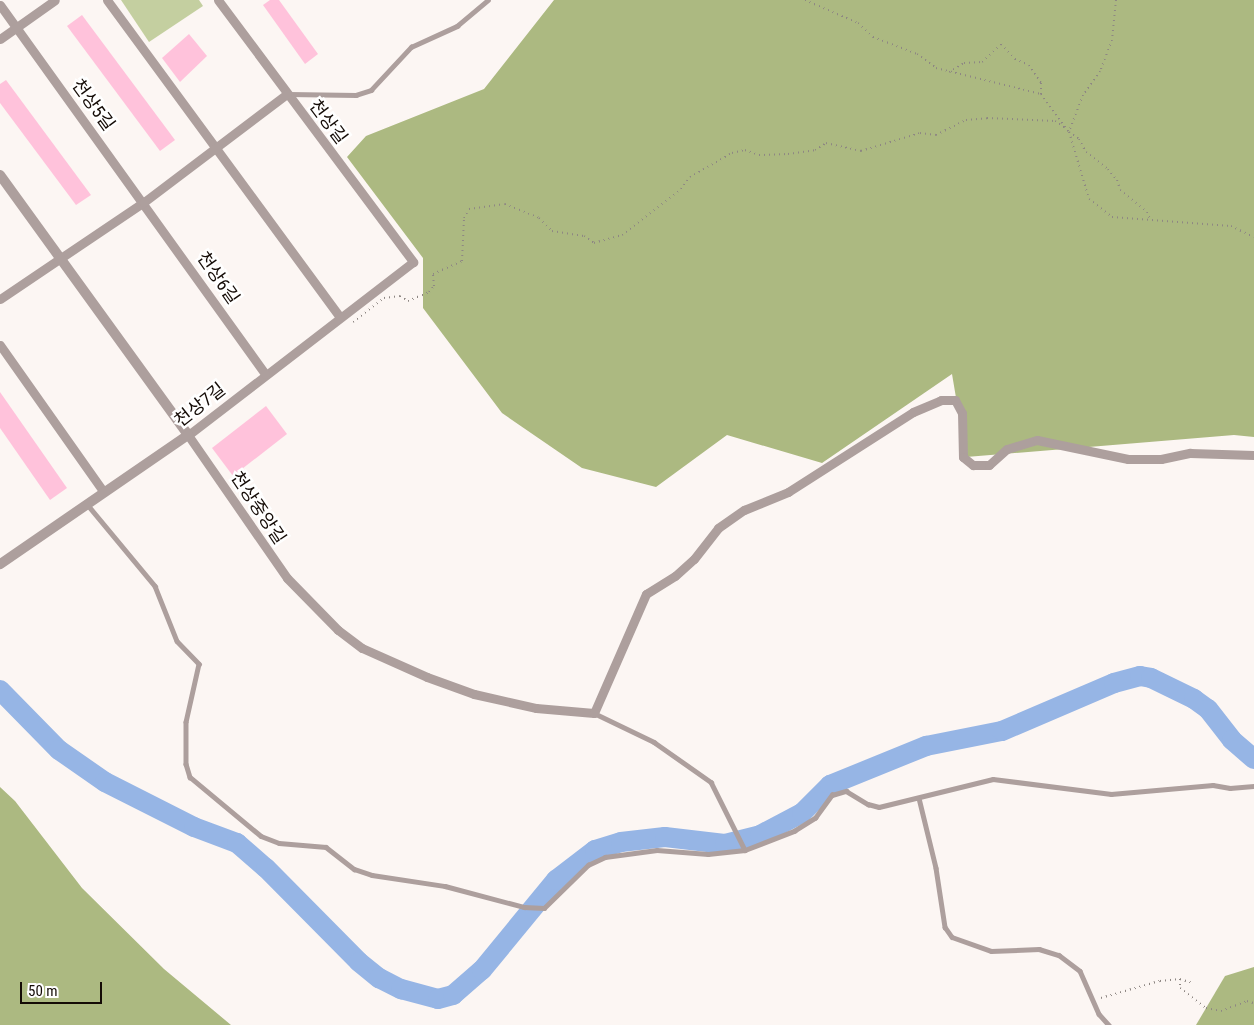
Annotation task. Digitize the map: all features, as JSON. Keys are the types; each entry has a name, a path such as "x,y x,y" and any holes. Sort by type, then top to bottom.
{"street":[{"path":"0,39 55,0"},
{"path":"107,0 214,149 340,317"},
{"name":"천상길","path":"218,0 413,262"},
{"name":"천상5길","path":"0,5 144,202"},
{"path":"0,299 144,202 287,94"},
{"name":"천상중앙길","path":"0,175 188,435 287,578 338,630 362,648 427,678 474,694 536,708 594,713"},
{"name":"천상6길","path":"144,202 265,374"},
{"name":"천상7길","path":"0,564 103,491 188,435 413,262"},
{"path":"0,345 103,491"},
{"path":"594,713 646,594 687,565 718,528 744,510 788,492 913,412 941,400 955,400 962,413 963,457 973,465 989,465 1007,449 1037,440 1128,459 1161,459 1190,453 1254,455"}],"lane":[{"path":"287,94 356,96 371,90 411,48 457,26 488,0"},
{"path":"86,503 156,586 177,641 199,664 186,722 186,764 190,777 261,836 279,843 326,847 354,869 372,875 445,886 524,907 544,908 588,865 605,858 657,850 716,854 744,848 794,831 815,818 832,796 846,791 868,804 879,806 993,779 1111,794 1213,785 1230,788 1254,786"},
{"path":"594,713 654,742 701,773 711,782 744,848"},
{"path":"919,798 936,868 945,927 952,937 991,951 1046,950 1059,955 1080,971 1098,1014 1109,1025"}],"path":[{"path":"805,0 858,24 873,37 917,54 936,68 1041,94"},
{"path":"1068,132 1082,95 1100,71 1112,40 1116,0"},
{"path":"949,72 964,63 982,62 1001,44 1015,59 1029,65 1041,83 1041,94 1068,132 1089,199 1112,217 1231,226 1254,237"},
{"path":"340,317 352,323 384,298 400,296 408,301 428,292 434,286 433,274 462,261 464,218 469,209 505,204 540,218 552,231 584,236 594,243 622,235 667,197 681,189 690,177 732,153 745,150 759,155 788,154 816,150 826,143 861,151 920,133 936,135 966,120 987,118 1055,122 1065,128"},
{"path":"1068,132 1079,139 1086,152 1108,169 1117,180 1120,190 1147,212 1150,219"},
{"path":"1248,233 1252,230"},
{"path":"1088,990 1103,999 1152,983 1180,979 1193,983"},
{"path":"1180,979 1180,988 1206,1008 1221,1010 1247,1001 1254,1003"}],"green space":[{"path":"121,0 199,0 203,6 149,42"},
{"path":"554,0 1254,0 1254,437 1234,435 966,457 952,374 822,463 727,435 656,487 582,468 502,413 423,308 423,258 347,157 366,136 484,89"},
{"path":"0,787 15,801 82,888 164,969 231,1025 0,1025"},
{"path":"1254,967 1254,1025 1196,1025 1225,976"}],"building":[{"path":"270,0 279,0 318,54 305,64 263,5"},
{"path":"82,15 175,140 160,151 67,26"},
{"path":"189,34 207,56 180,82 162,58"},
{"path":"6,80 91,195 76,205 0,103 0,84"},
{"path":"0,392 67,488 50,500 0,428"},
{"path":"266,406 287,434 233,476 212,448"}],"waterway":[{"path":"0,690 59,750 105,782 194,827 237,843 266,868 359,962 379,978 401,989 438,999 453,995 482,970 556,880 595,850 621,842 665,837 725,844 760,835 802,813 830,785 926,746 1002,731 1114,683 1140,676 1151,678 1194,699 1208,709 1232,740 1254,759"}]}
